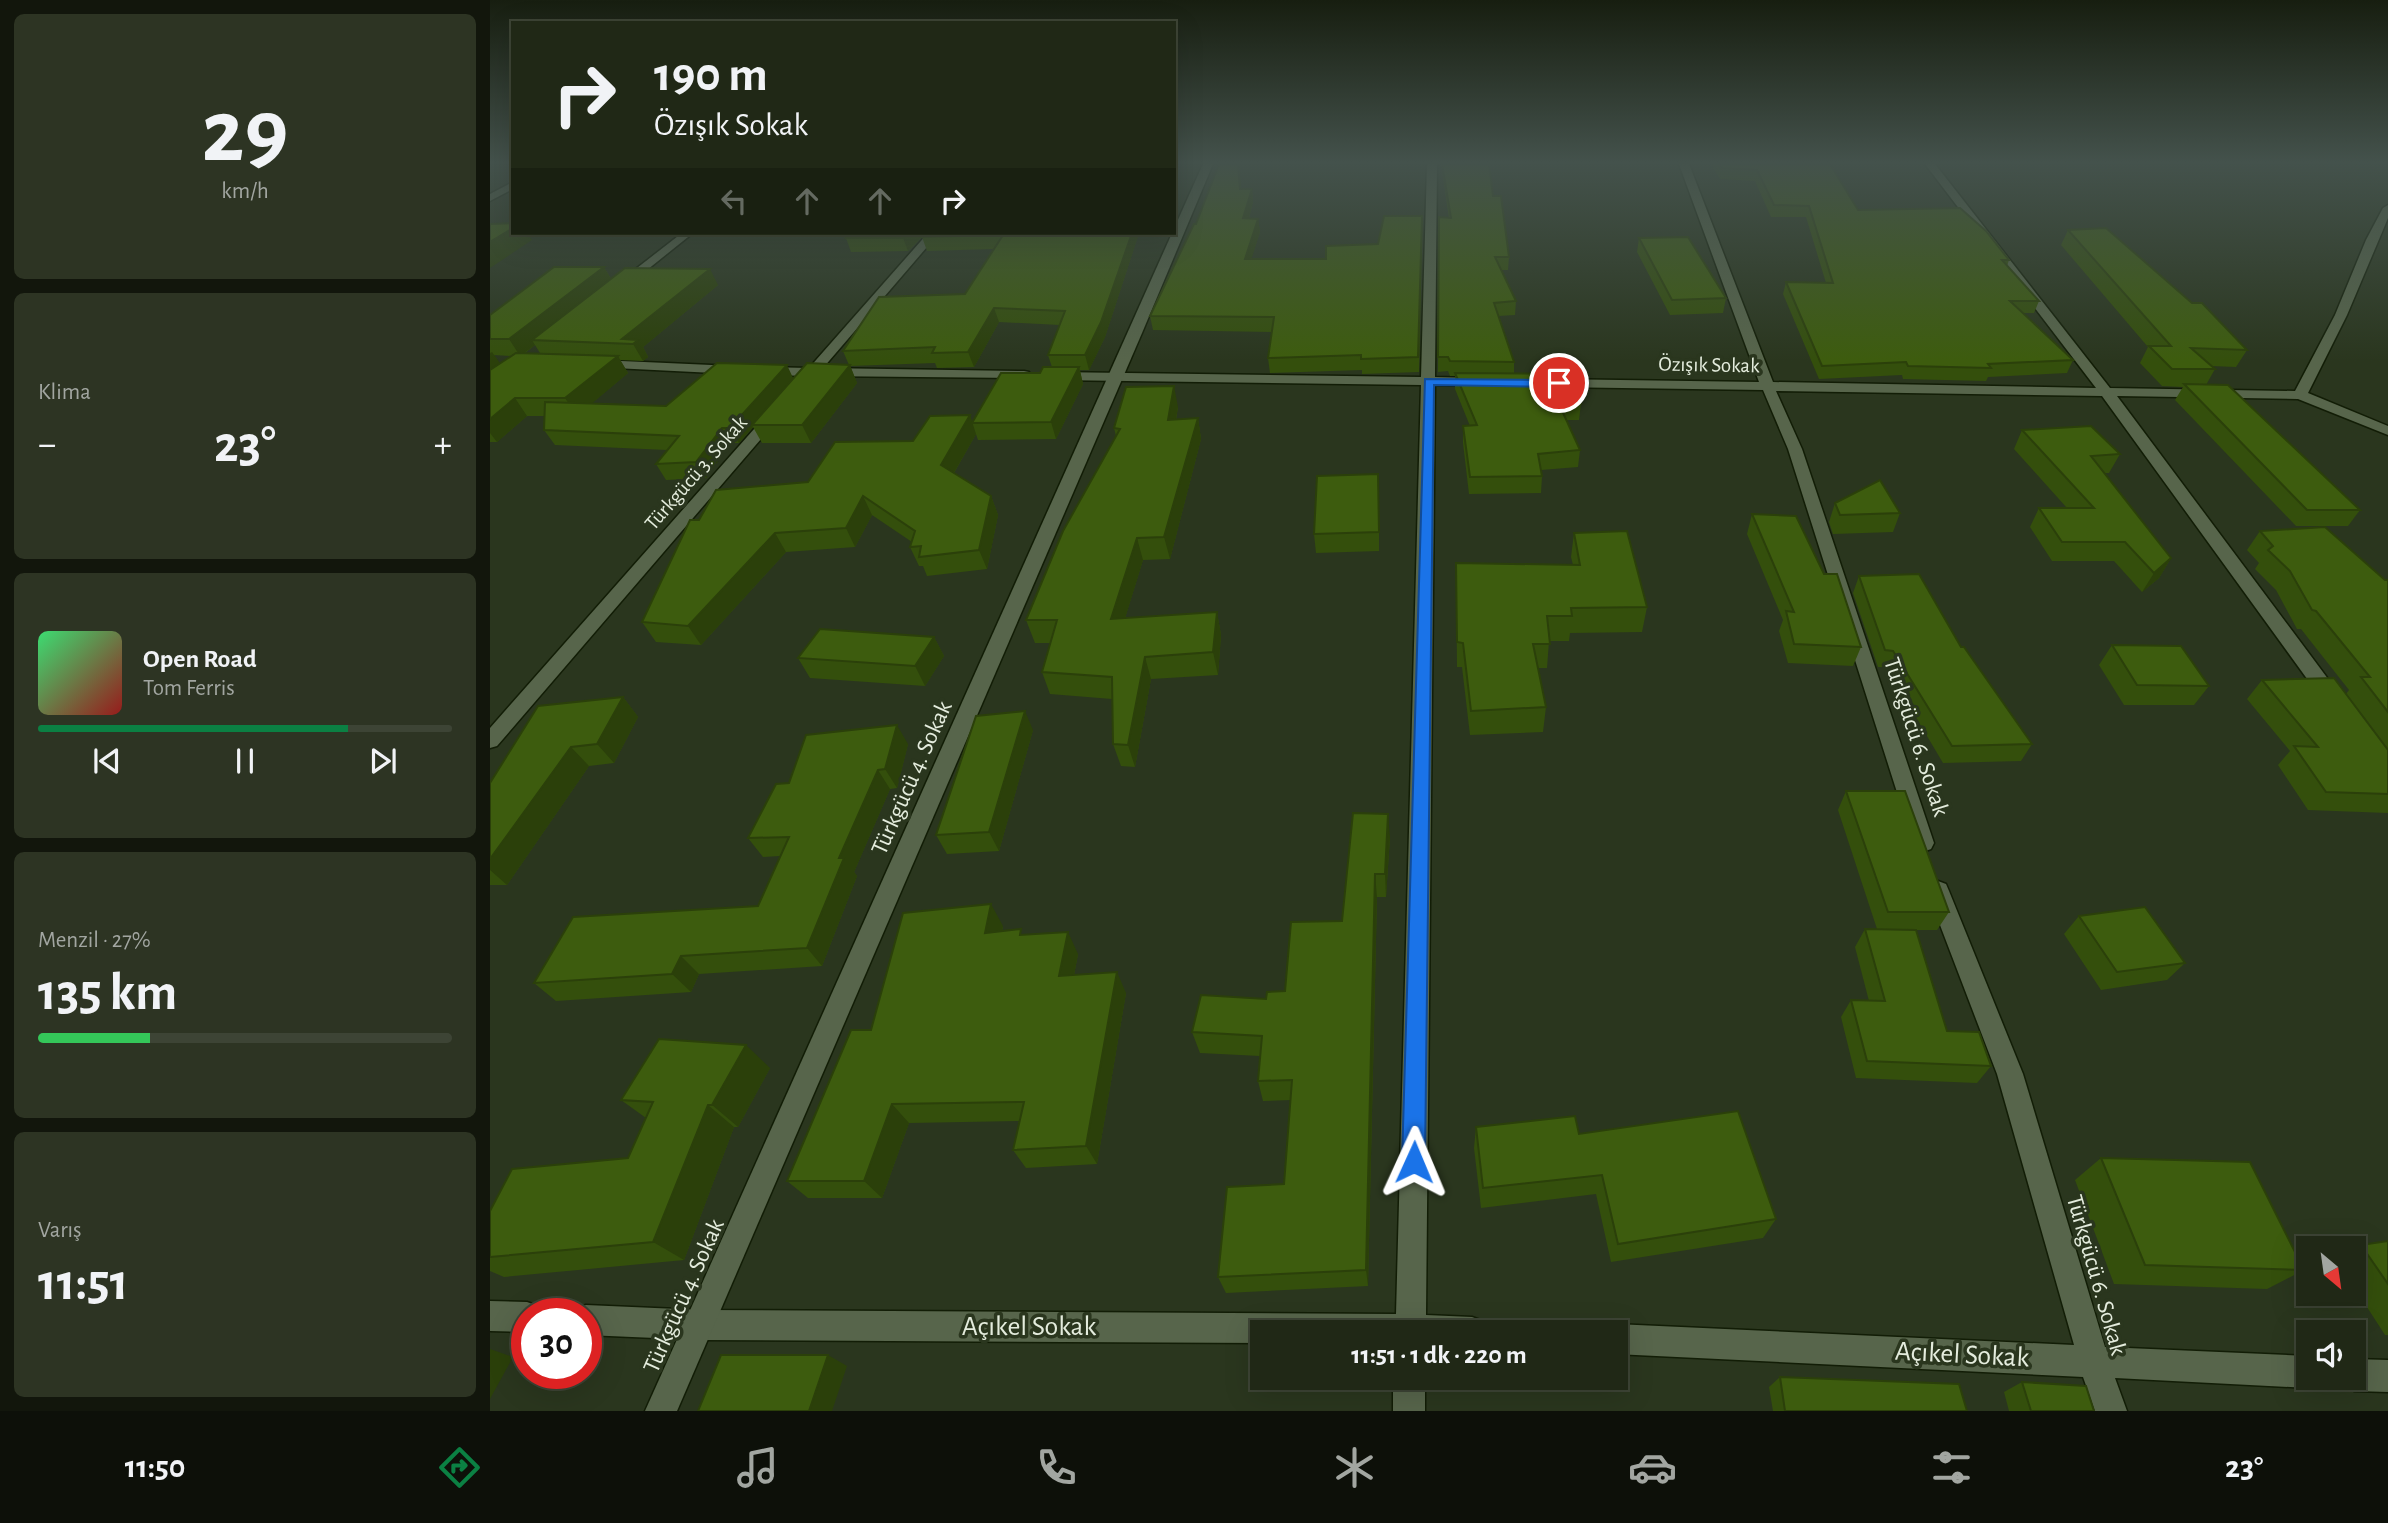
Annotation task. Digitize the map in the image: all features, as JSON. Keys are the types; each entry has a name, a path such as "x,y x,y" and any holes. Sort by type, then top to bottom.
{"street":[{"name":"Türkgücü 4. Sokak","path":"661,1411 1180,230"},
{"path":"1411,1320 1431,230"},
{"name":"Türkgücü 6. Sokak","path":"1709,230 1768,387 1795,449 1948,920 2010,1074 2094,1362 2111,1411"},
{"path":"1981,230 2105,390 2339,708"},
{"path":"2376,230 2341,315 2300,395 2388,431"},
{"path":"612,293 685,235"},
{"name":"Türkgücü 3. Sokak","path":"490,741 932,235"},
{"path":"580,363 811,373 1496,383"},
{"name":"Özışık Sokak","path":"1537,383 2300,395"},
{"path":"490,1316 511,1317"},
{"name":"Açıkel Sokak","path":"602,1321 701,1325 1250,1329"},
{"name":"Açıkel Sokak","path":"1628,1340 2296,1371"},
{"path":"2366,1375 2388,1376"},
{"path":"1409,1390 1409,1411"}],"building":[{"path":"490,230 510,230 490,242"},
{"path":"1191,230 1254,230 1245,259 1326,259 1326,246 1378,244 1381,230 1422,230 1418,357 1361,359 1361,355 1268,358 1274,317 1150,316"},
{"path":"1439,230 1505,230 1509,257 1495,257 1516,301 1494,303 1514,362 1450,361 1448,357 1438,357"},
{"path":"1816,230 1985,230 2009,260 2002,260 2039,301 2010,301 2073,360 1988,364 1991,368 1908,366 1906,362 1822,366 1786,282 1833,283"},
{"path":"2068,230 2108,230 2192,303 2202,303 2247,350 2191,348 2215,369 2172,369 2149,346 2171,346"},
{"path":"848,235 906,235 903,238 846,238"},
{"path":"924,235 1003,235 922,237"},
{"path":"1003,235 1131,235 1101,322 1085,355 1048,355 1065,311 994,308 968,352 932,353 935,347 843,351 879,297 965,294"},
{"path":"1688,237 1726,298 1672,300 1639,238"},
{"path":"554,267 604,267 509,339 490,339 490,315"},
{"path":"625,268 710,269 622,339 638,340 633,344 532,340"},
{"path":"516,353 618,356 565,398 515,398 490,419 490,370"},
{"path":"717,363 787,365 730,428 722,428 696,462 656,464 679,436 544,430 545,402 666,406"},
{"path":"807,363 850,365 802,425 752,425"},
{"path":"1043,367 1079,367 1051,422 972,423 1001,373 1040,373"},
{"path":"1455,373 1574,374 1581,404 1559,404 1580,450 1538,454 1542,476 1470,477 1463,426 1477,425"},
{"path":"2184,384 2228,385 2360,510 2307,510"},
{"path":"1174,386 1168,420 1198,418 1164,537 1137,538 1111,619 1217,612 1213,652 1145,657 1128,745 1113,744 1112,677 1042,672 1057,620 1026,620 1063,531 1120,429 1114,428 1126,387"},
{"path":"970,415 941,465 991,496 979,550 919,557 921,546 910,547 915,531 863,496 846,528 775,533 688,626 642,622 690,520 699,520 716,490 808,482 835,442 913,441 930,416"},
{"path":"2091,426 2120,454 2091,456 2171,558 2154,573 2125,542 2062,542 2039,508 2094,508 2022,430"},
{"path":"1378,474 1379,532 1314,534 1317,476"},
{"path":"1880,480 1900,513 1840,515 1835,503"},
{"path":"1752,514 1796,516 1824,574 1837,574 1861,647 1794,644 1786,611 1794,612"},
{"path":"2325,527 2388,580 2388,712 2361,677 2370,677 2316,611 2312,610 2290,571 2268,550 2273,546 2260,531"},
{"path":"1627,531 1647,607 1571,608 1572,616 1547,616 1550,644 1533,644 1546,707 1471,711 1463,643 1457,642 1456,563 1580,565 1574,533"},
{"path":"1919,574 1961,647 1964,647 2032,744 1952,746 1893,651 1885,650 1859,576"},
{"path":"820,629 934,637 915,666 798,658"},
{"path":"2112,645 2181,646 2209,686 2137,685"},
{"path":"2334,678 2388,750 2388,794 2326,792 2294,746 2318,747 2262,680"},
{"path":"623,697 597,744 571,747 490,859 490,783 538,706"},
{"path":"1025,711 989,832 936,835 976,716"},
{"path":"897,725 885,769 878,770 839,858 844,858 807,948 681,956 672,974 534,983 573,917 758,906 789,837 748,838 776,784 789,783 806,735"},
{"path":"1846,791 1905,791 1949,912 1888,912"},
{"path":"1353,813 1388,814 1385,874 1375,874 1366,1270 1218,1277 1227,1187 1284,1184 1292,1080 1258,1081 1262,1036 1192,1032 1201,995 1266,999 1267,992 1285,991 1291,922 1342,921"},
{"path":"991,904 985,933 1021,929 1020,935 1068,932 1059,976 1117,972 1086,1146 1013,1150 1024,1102 892,1104 864,1181 787,1181 851,1030 871,1030 903,913"},
{"path":"2145,907 2185,963 2117,972 2079,916"},
{"path":"1865,929 1916,930 1947,1031 1979,1032 1991,1066 1867,1061 1851,1000 1885,1001"},
{"path":"659,1039 746,1045 712,1105 708,1105 653,1242 490,1257 490,1211 512,1169 628,1158 653,1102 621,1100"},
{"path":"1738,1111 1776,1219 1618,1244 1602,1175 1483,1188 1476,1127 1575,1116 1579,1134"},
{"path":"2101,1158 2250,1162 2296,1254 2296,1270 2145,1265"},
{"path":"2388,1241 2388,1284 2366,1252 2366,1244"},
{"path":"721,1355 828,1355 809,1411 698,1411"},
{"path":"1780,1377 1959,1384 1967,1411 1785,1411"},
{"path":"2022,1382 2086,1386 2094,1411 2031,1411"}],"route":[{"path":"1414,1162 1429,382 1559,383"}]}
